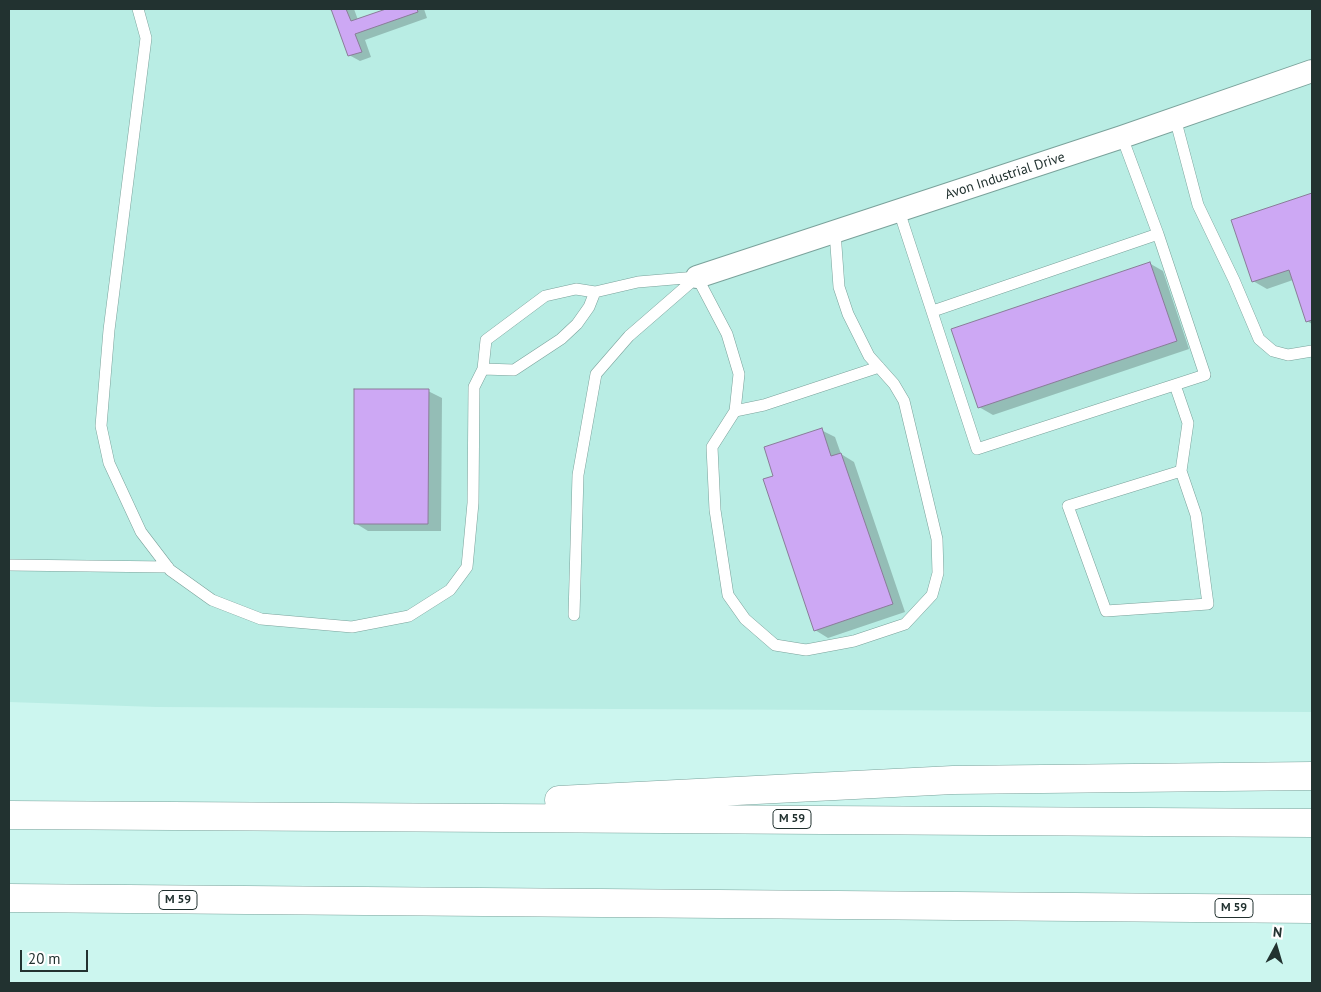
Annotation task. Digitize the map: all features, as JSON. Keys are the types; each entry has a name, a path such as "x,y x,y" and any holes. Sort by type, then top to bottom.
{"highway":[{"path":"272,815 953,780 1312,776"},
{"name":"M 59","path":"9,815 272,815 1312,823"},
{"name":"M 59","path":"9,898 1312,909"},
{"path":"1155,908 1312,926"}],"street":[{"name":"Avon Industrial Drive","path":"697,277 1122,137 1312,72"}],"lane":[{"path":"138,9 146,38 108,330 101,426 109,463 137,523 168,567 212,600 261,619 352,628 409,616 450,590 467,566 472,504 474,387 482,369 486,340 545,296 576,289 595,292 638,282 697,277"},
{"path":"1175,118 1198,205 1234,280 1258,339 1273,351 1288,355 1312,351"},
{"path":"900,210 977,449 1175,385 1205,375 1158,234 1122,137"},
{"path":"697,277 728,334 738,374 735,410 712,447 715,510 728,595 744,619 775,645 806,650 854,641 905,624 932,595 938,573 937,539 904,401 894,384 870,356 848,314 839,287 835,232"},
{"path":"933,311 1158,234"},
{"path":"574,616 578,475 596,374 629,336 697,277"},
{"path":"482,369 514,370 561,339 589,307 595,292"},
{"path":"735,410 764,405 879,367"},
{"path":"1175,385 1188,423 1182,471 1196,515 1208,604 1106,611 1068,506 1182,471"},
{"path":"9,565 168,567"}],"shaded area":[{"path":"9,9 1312,9 1312,712 156,707 9,702"}],"building":[{"path":"331,9 346,9 351,21 386,9 417,9 418,12 355,34 362,52 348,56"},
{"path":"1312,193 1312,320 1306,322 1289,270 1252,282 1231,220"},
{"path":"1150,262 1177,341 978,408 951,329"},
{"path":"354,389 429,389 428,524 354,524"},
{"path":"822,428 831,456 841,453 893,604 814,631 763,479 773,476 764,447"}]}
